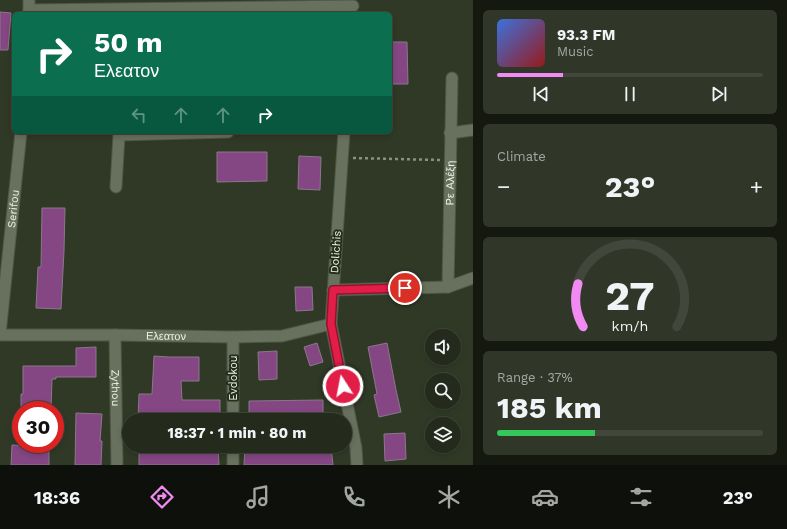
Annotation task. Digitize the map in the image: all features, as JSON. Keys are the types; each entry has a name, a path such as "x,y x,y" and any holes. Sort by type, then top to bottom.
{"street":[{"path":"29,8 353,7"},
{"name":"Ρε Αλέξη","path":"448,287 452,78"},
{"path":"450,133 473,130"},
{"name":"Serifou","path":"0,334 1,300 21,134"},
{"path":"116,186 119,135 155,134"},
{"name":"Dolichis","path":"344,134 331,324 356,448 357,465"},
{"path":"333,290 448,287 473,278"},
{"name":"Ελεατον","path":"0,334 233,337 282,336 331,324"},
{"name":"Zythou","path":"114,335 117,465"},
{"name":"Evdokou","path":"233,337 233,413"},
{"path":"233,453 233,465"}],"path":[{"path":"342,158 450,160"}],"building":[{"path":"0,12 11,13 8,50 0,50"},
{"path":"392,42 407,42 408,84 392,84"},
{"path":"217,152 267,152 267,181 217,182"},
{"path":"299,156 321,157 320,190 298,189"},
{"path":"42,208 65,208 61,309 36,308 38,267 41,267"},
{"path":"295,287 312,287 313,310 296,311"},
{"path":"317,343 323,362 310,366 304,347"},
{"path":"387,343 401,412 379,417 374,395 377,394 368,347"},
{"path":"96,347 96,377 56,377 56,379 52,379 51,401 21,401 21,394 23,394 23,366 76,366 76,348"},
{"path":"277,351 277,379 259,380 258,352"},
{"path":"154,356 199,357 199,381 181,381 182,400 220,400 220,413 138,413 139,394 152,394"},
{"path":"323,400 323,413 249,413 249,401"},
{"path":"76,413 102,414 100,441 102,441 101,465 75,465"},
{"path":"405,433 406,459 385,461 384,434"},
{"path":"12,445 12,453 49,453 49,465 11,465"},
{"path":"139,453 218,453 219,465 139,465"},
{"path":"245,453 332,453 333,465 244,465"}],"route":[{"path":"343,386 331,324 333,290 405,288"}]}
